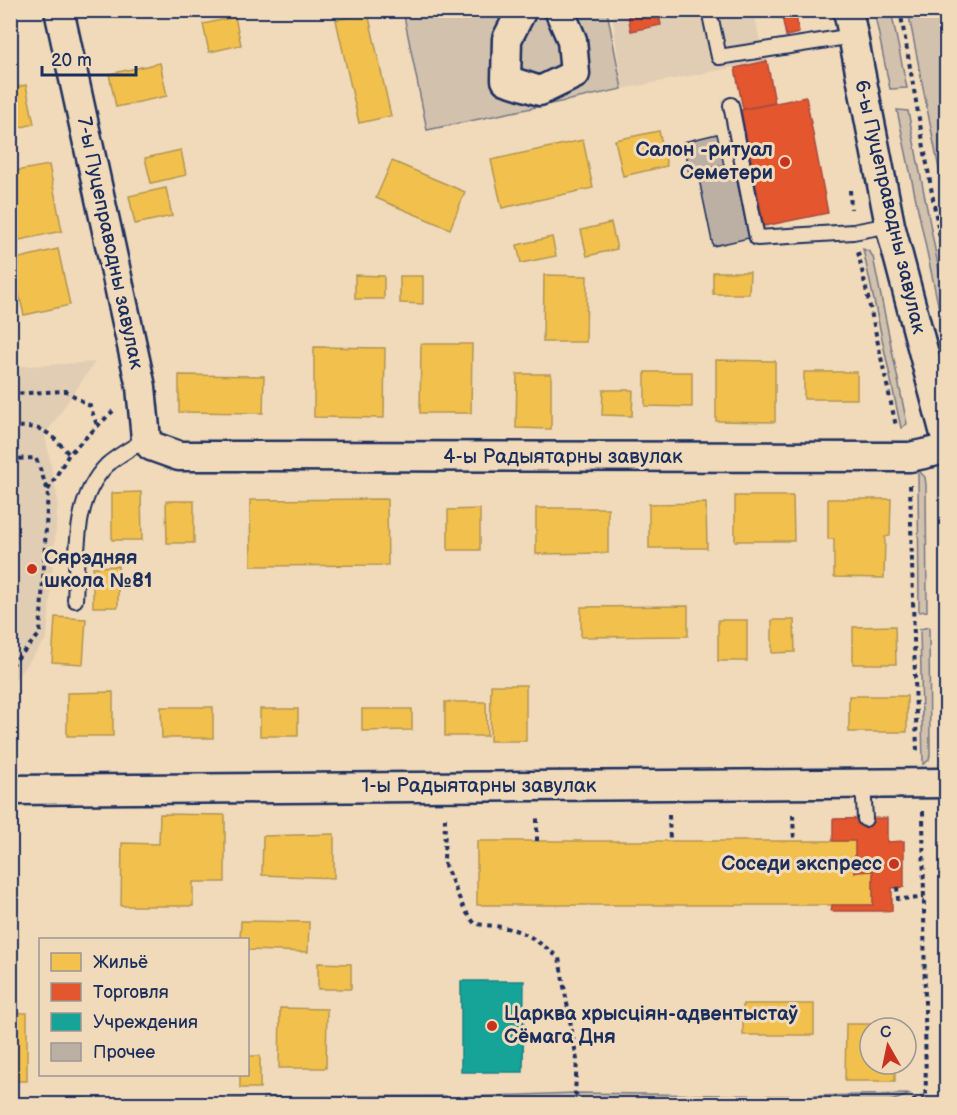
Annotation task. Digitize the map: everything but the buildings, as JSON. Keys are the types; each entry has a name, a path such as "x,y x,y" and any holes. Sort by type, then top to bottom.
{"street":[{"name":"7-ы Пуцеправодны завулак","path":"59,10 141,387 146,439"},
{"path":"522,10 507,39 506,80 540,92 575,74 572,40 559,10"},
{"name":"6-ы Пуцеправодны завулак","path":"851,23 890,225 946,438"},
{"name":"4-ы Радыятарны завулак","path":"146,439 151,446 179,456 910,457 946,449"},
{"name":"1-ы Радыятарны завулак","path":"10,790 946,783"}],"lane":[{"path":"709,10 719,57 851,23"},
{"path":"731,105 757,238 853,232 890,225"},
{"path":"75,600 79,525 88,489 108,464 146,439"},
{"path":"863,783 865,819"}],"path":[{"path":"900,10 946,273"},
{"path":"850,188 853,232 896,426 910,457 918,783 923,799 926,1104"},
{"path":"10,394 66,391 90,406 99,424 69,454 48,491"},
{"path":"10,428 29,426 48,431 69,454"},
{"path":"10,459 36,458 48,491 40,634 10,666"},
{"path":"445,787 444,863 464,909 475,924 514,928 532,936 559,958 577,1060 575,1093 585,1104"},
{"path":"537,810 537,841"},
{"path":"669,811 669,841"},
{"path":"793,811 794,841"},
{"path":"897,887 898,899 924,898"},
{"path":"904,1104 926,1096"}],"shaded area":[{"path":"403,11 607,11 622,89 427,130"},
{"path":"612,11 795,11 799,33 786,36 781,12 755,17 762,52 767,61 622,89"},
{"path":"874,11 891,11 907,88 890,89"},
{"path":"908,11 946,11 946,205"},
{"path":"897,110 908,111 946,306 946,342"},
{"path":"863,249 870,252 873,257 907,424 901,428"},
{"name":"Сярэдняя школа №81","path":"95,362 45,435 58,501 47,638 11,685 11,367"},
{"path":"918,470 925,477 926,485 927,611 919,612"},
{"path":"929,627 930,755 929,760 923,764 920,629"},
{"path":"575,1093 797,1096 797,1104 464,1104 464,1097"},
{"path":"911,1094 883,1104 812,1104 812,1096"},
{"path":"446,1096 446,1104 263,1104 263,1097"},
{"path":"85,1098 85,1104 62,1104 62,1099"},
{"path":"43,1099 43,1104 11,1104 11,1100"},
{"path":"178,1099 243,1099 243,1104 178,1104"}],"place":[{"name":"Салон -ритуал Семетери","path":"785,162"},
{"name":"Сярэдняя школа №81","path":"32,569"},
{"name":"Соседи экспресс","path":"894,864"},
{"name":"Царква хрысціян-адвентыстаў Сёмага Дня","path":"492,1026"}]}
